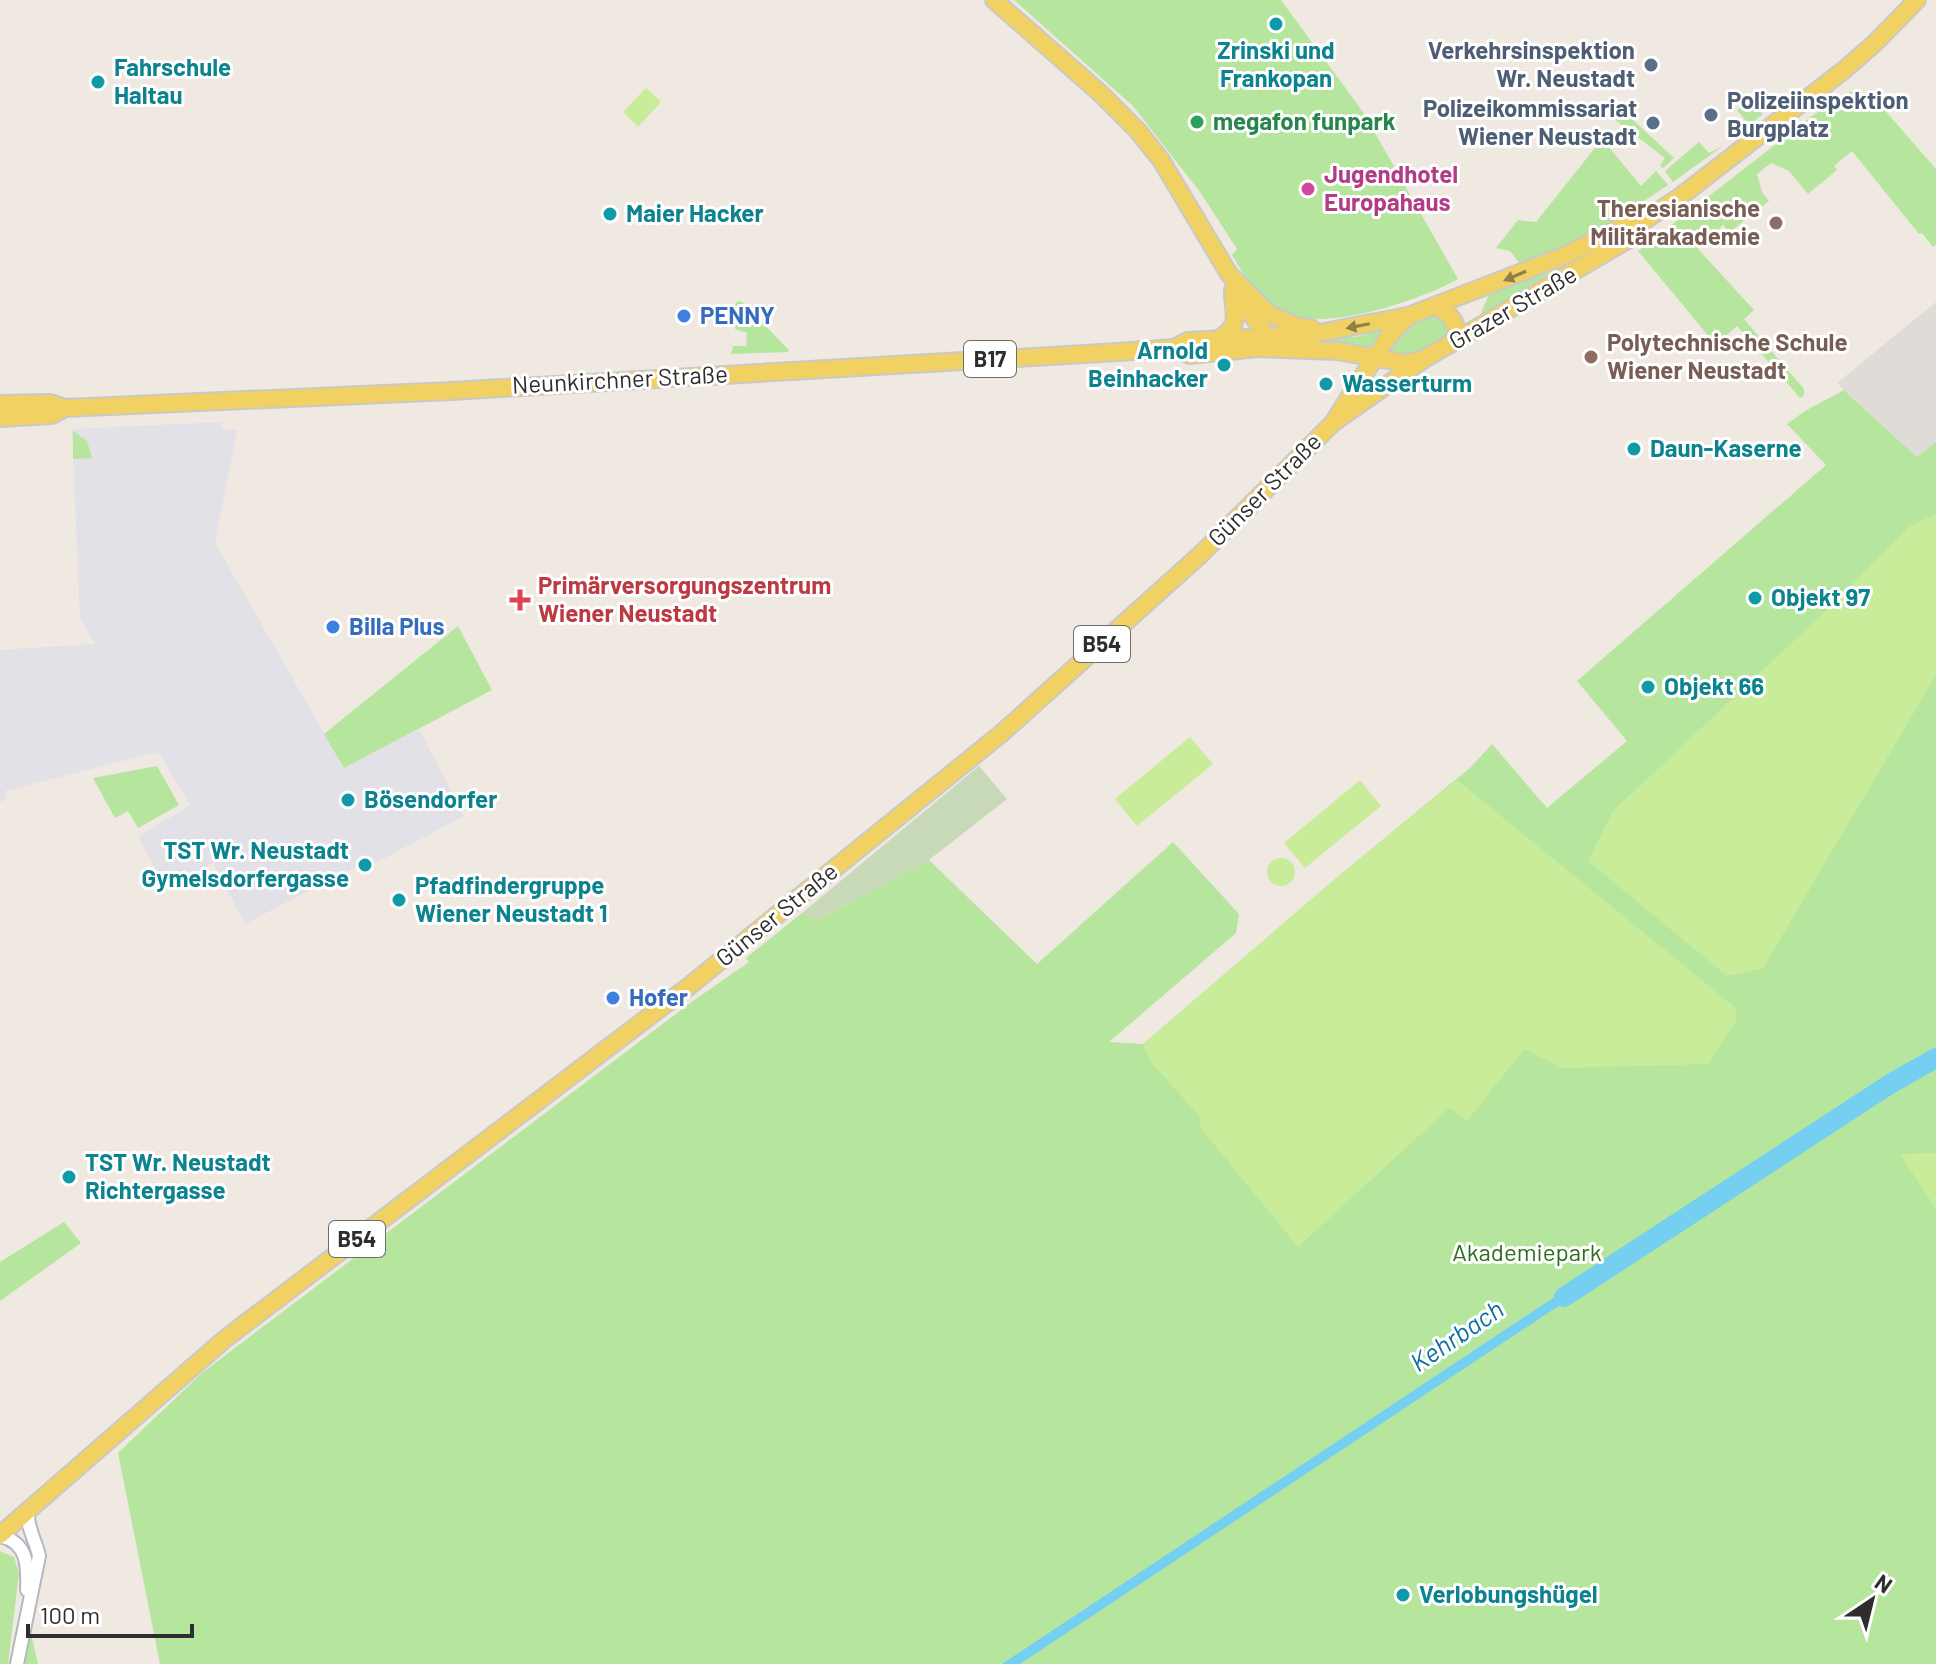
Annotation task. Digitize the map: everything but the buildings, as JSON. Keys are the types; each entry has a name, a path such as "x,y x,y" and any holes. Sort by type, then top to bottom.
{"main road":[{"path":"994,0 1100,93 1138,131 1161,160 1262,342"},
{"name":"Grazer Straße","path":"1424,359 1629,239 1638,225 1681,196 1834,78 1875,43 1917,0"},
{"name":"Grazer Straße","path":"1408,316 1566,255 1621,227 1638,225"},
{"path":"1230,281 1269,314 1296,326 1320,331"},
{"path":"1220,338 1235,325 1237,313 1230,281"},
{"path":"1436,306 1449,313 1456,326 1458,335 1448,346"},
{"path":"1262,342 1270,321 1269,314"},
{"path":"1376,359 1388,337 1408,316"},
{"name":"Neunkirchner Straße","path":"1174,348 1189,355 1408,316"},
{"name":"Neunkirchner Straße","path":"0,404 50,403 65,408 452,391 1174,348 1188,341 1220,338 1262,342"},
{"name":"B17","path":"1262,342 1287,350 1337,351 1405,363 1424,359"},
{"path":"1337,351 1349,361 1355,372 1354,390"},
{"name":"B54","path":"1333,423 1376,359"},
{"name":"B54","path":"1333,423 1424,359"},
{"name":"Neunkirchner Straße","path":"0,418 52,415 65,408"},
{"name":"Günser Straße","path":"28,1511 188,1369 287,1290 688,987 1002,733 1200,555 1333,423"},
{"name":"B54","path":"0,1535 28,1511"}],"street":[{"path":"17,1664 39,1556 27,1518 28,1511"},
{"path":"0,1535 19,1544 25,1556 26,1612"}],"shaded area":[{"path":"1936,302 1936,442 1917,457 1837,383"},
{"path":"222,422 222,428 237,431 215,543 344,768 419,729 464,816 362,870 359,865 245,924 213,863 166,888 138,837 190,805 158,752 5,791 6,800 0,802 0,650 95,644 80,619 72,429"}],"green space":[{"path":"1014,0 1281,0 1363,112 1458,279 1393,306 1339,318 1291,317 1273,309 1245,277 1232,255 1237,249 1200,192 1133,106"},
{"path":"646,88 661,102 638,127 623,112"},
{"path":"1856,90 1875,99 1936,169 1936,245 1933,247 1922,233 1919,234 1852,151 1834,166 1837,170 1808,194 1789,171 1771,163 1757,174 1762,192 1769,201 1730,232 1723,225 1698,249 1754,310 1744,319 1804,389 1804,395 1800,398 1737,326 1716,345 1638,251 1838,96"},
{"path":"1756,98 1764,109 1762,115 1736,135 1748,123 1737,110"},
{"path":"1620,108 1674,158 1663,168 1660,166 1665,158 1614,119"},
{"path":"1606,134 1607,145 1641,186 1656,171 1668,185 1605,227 1521,265 1510,251 1496,248 1518,220 1536,222"},
{"path":"1699,142 1709,153 1723,146 1673,182 1665,171"},
{"path":"1609,243 1479,318 1489,294"},
{"path":"741,301 788,352 731,354 733,346 746,346 747,333 735,329 737,312 734,309 736,302"},
{"path":"1436,306 1458,335 1424,359 1376,359 1388,337"},
{"path":"1383,330 1374,351 1285,341 1355,337"},
{"name":"Akademiepark","path":"1844,390 1917,457 1936,442 1936,1664 160,1664 118,1453 202,1373 693,1001 749,962 746,958 802,913 816,921 929,860 1037,964 1173,842 1239,914 1236,933 1109,1042 1143,1044 1471,767 1492,744 1547,808 1627,741 1577,681 1826,465 1787,424"},
{"path":"73,431 87,441 92,458 73,459"},
{"path":"1936,514 1936,675 1763,968 1727,976 1588,861 1613,811 1831,606 1910,526"},
{"path":"458,626 492,690 344,768 324,734"},
{"path":"1190,737 1213,764 1137,826 1115,799"},
{"path":"157,766 179,805 138,828 128,811 115,818 93,778"},
{"path":"979,766 1007,799 929,860 816,921 802,913"},
{"path":"1360,780 1381,806 1305,868 1284,843"},
{"path":"1457,780 1736,1008 1736,1021 1708,1064 1563,1068 1524,1049 1467,1121 1449,1108 1298,1247 1199,1126 1201,1118 1150,1061 1143,1044 1335,879"},
{"path":"1281,858 1291,862 1295,872 1291,882 1281,886 1271,882 1267,872 1271,862"},
{"path":"1936,1153 1936,1209 1900,1154"},
{"path":"64,1222 81,1243 0,1301 0,1262"},
{"path":"0,1551 14,1557 19,1573 8,1664 0,1664"},
{"path":"26,1612 38,1664 17,1664"}],"water":[{"path":"1592,1272 1578,1293 1020,1664 1002,1664"}],"waterway":[{"name":"Kehrbach","path":"1564,1297 1890,1084 1936,1058"}],"place":[{"name":"Zrinski und Frankopan","path":"1276,24"},
{"name":"Verkehrsinspektion Wr. Neustadt","path":"1651,65"},
{"name":"Fahrschule Haltau","path":"98,82"},
{"name":"Polizeiinspektion Burgplatz","path":"1711,115"},
{"name":"megafon funpark","path":"1197,122"},
{"name":"Polizeikommissariat Wiener Neustadt","path":"1653,123"},
{"name":"Jugendhotel Europahaus","path":"1308,189"},
{"name":"Maier Hacker","path":"610,214"},
{"name":"Theresianische Militärakademie","path":"1776,223"},
{"name":"PENNY","path":"684,316"},
{"name":"Polytechnische Schule Wiener Neustadt","path":"1591,357"},
{"name":"Arnold Beinhacker","path":"1224,365"},
{"name":"Wasserturm","path":"1326,384"},
{"name":"Daun-Kaserne","path":"1634,449"},
{"name":"Objekt 97","path":"1755,598"},
{"name":"Primärversorgungszentrum Wiener Neustadt","path":"520,600"},
{"name":"Billa Plus","path":"333,627"},
{"name":"Objekt 66","path":"1648,687"},
{"name":"Bösendorfer","path":"348,800"},
{"name":"TST Wr. Neustadt Gymelsdorfergasse","path":"365,865"},
{"name":"Pfadfindergruppe Wiener Neustadt 1","path":"399,900"},
{"name":"Hofer","path":"613,998"},
{"name":"TST Wr. Neustadt Richtergasse","path":"69,1177"},
{"name":"Verlobungshügel","path":"1403,1595"}]}
